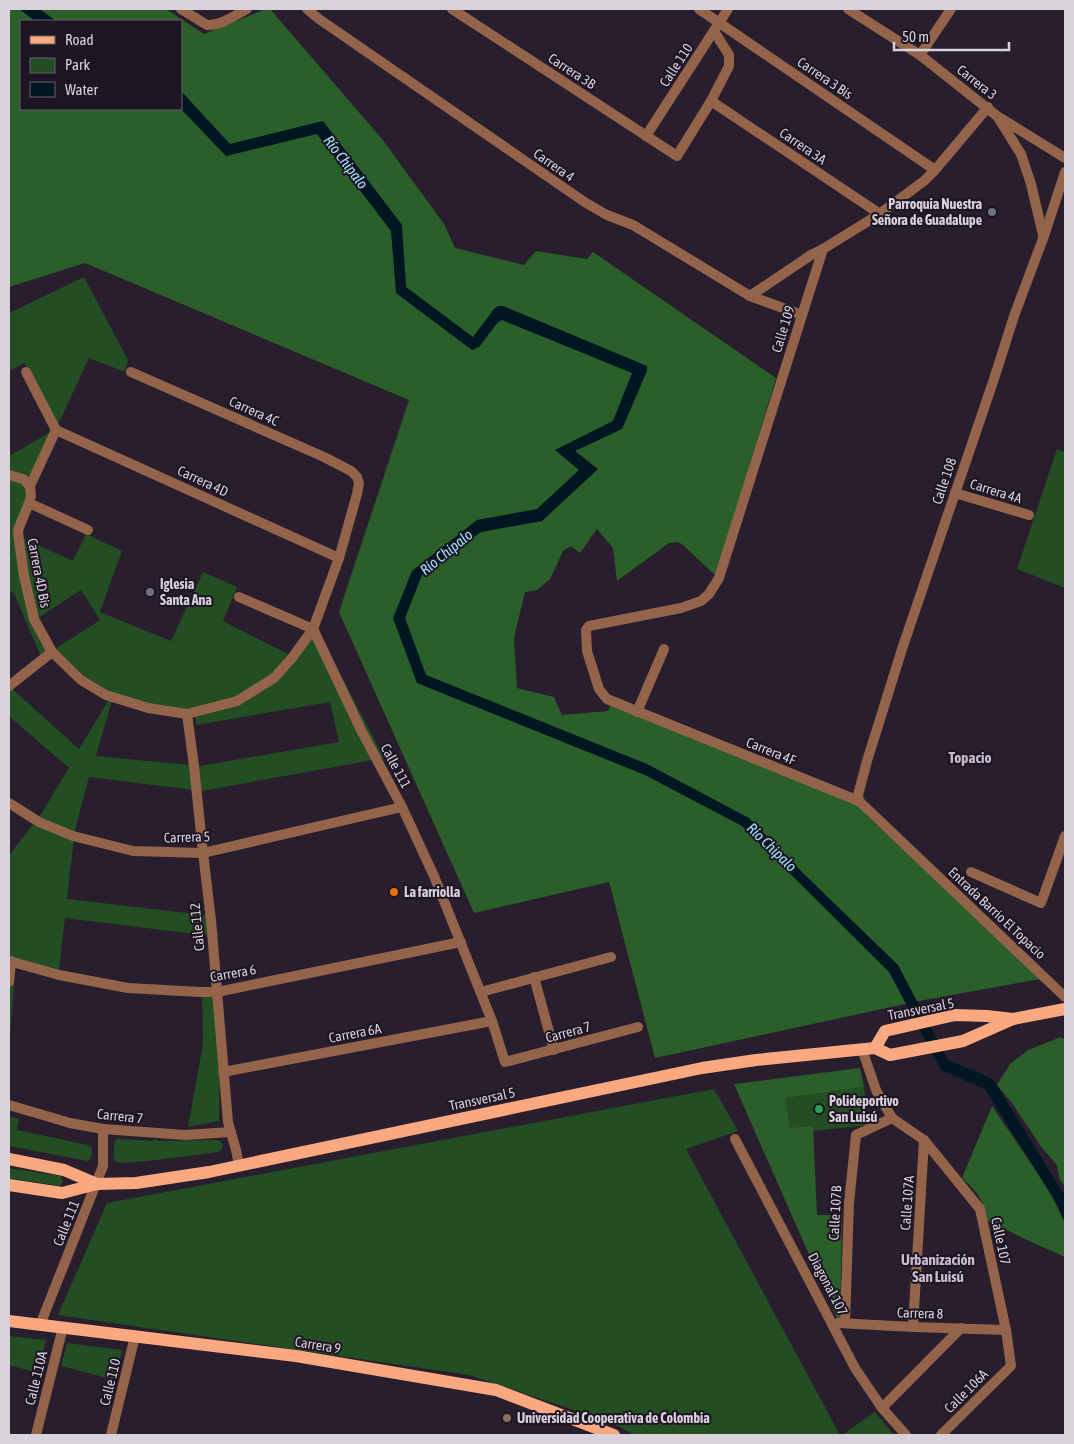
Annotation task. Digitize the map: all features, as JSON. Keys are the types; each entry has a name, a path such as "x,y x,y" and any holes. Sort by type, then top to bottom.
{"main road":[{"name":"Transversal 5","path":"96,1184 136,1183 208,1172 702,1068 756,1060 869,1048 890,1056 963,1041 1013,1019 1065,1009"},
{"name":"Transversal 5","path":"869,1048 885,1031 955,1015 1013,1019"},
{"path":"9,1159 64,1170 96,1184"},
{"path":"9,1185 62,1192 96,1184"},
{"name":"Carrera 9","path":"9,1321 296,1356 496,1390 614,1435"}],"street":[{"path":"181,9 207,25 212,26 247,9"},
{"name":"Carrera 4","path":"307,9 586,203 608,215 633,225 750,296 802,315"},
{"name":"Carrera 3B","path":"452,9 677,156 711,101"},
{"name":"Carrera 3 Bis","path":"699,9 716,27 935,170"},
{"name":"Calle 110","path":"646,136 728,9"},
{"name":"Carrera 3","path":"848,9 920,55 997,116 1065,158"},
{"path":"920,55 950,9"},
{"path":"711,101 729,66 729,55 716,27"},
{"name":"Carrera 3A","path":"711,101 880,214"},
{"name":"Calle 109","path":"607,699 599,689 587,651 585,639 587,628 589,626 681,608 701,601 709,594 719,578 802,315 815,258 823,249 880,214 924,181 988,107"},
{"path":"997,116 1021,154 1031,184 1044,236"},
{"name":"Calle 108","path":"859,801 858,795 872,744 902,649 1014,316 1044,236 1065,172"},
{"path":"750,296 815,258"},
{"path":"26,372 56,430"},
{"name":"Carrera 4C","path":"132,372 324,457 351,471 357,477 359,483 339,558"},
{"name":"Carrera 4D Bis","path":"56,430 30,486 31,496 18,530 24,576 34,619 52,652 81,680 106,695 148,708 187,714 237,701 274,678 314,629"},
{"name":"Carrera 4D","path":"56,430 339,558"},
{"path":"9,475 23,479 30,486"},
{"name":"Carrera 4A","path":"955,493 1028,515"},
{"path":"29,503 88,530"},
{"path":"239,597 314,629 339,558"},
{"name":"Calle 111","path":"314,629 361,730 402,807 434,876 481,992 505,1062"},
{"path":"637,712 664,649"},
{"path":"9,686 52,652"},
{"name":"Carrera 4F","path":"607,699 859,801 910,850"},
{"name":"Calle 112","path":"187,714 211,920 228,1122 239,1165"},
{"name":"Carrera 5","path":"9,803 39,822 73,836 133,851 202,853 402,807"},
{"path":"971,872 1041,903 1065,836"},
{"name":"Entrada Barrio El Topacio","path":"910,850 1065,997"},
{"name":"Carrera 6","path":"10,961 59,975 128,988 217,992 461,942"},
{"path":"481,992 611,958"},
{"path":"9,982 10,961"},
{"path":"534,977 554,1050"},
{"name":"Carrera 6A","path":"223,1072 492,1021"},
{"name":"Carrera 7","path":"505,1062 638,1027"},
{"path":"869,1048 876,1090 892,1118 924,1140"},
{"name":"Carrera 7","path":"9,1105 70,1123 103,1129 185,1136 231,1132"},
{"name":"Calle 107B","path":"845,1323 848,1203 856,1135 892,1118"},
{"name":"Calle 111","path":"40,1325 103,1166 103,1129"},
{"name":"Diagonal 107","path":"735,1139 855,1368 882,1408 906,1435"},
{"name":"Calle 107A","path":"913,1327 924,1140"},
{"name":"Calle 107","path":"924,1140 980,1210 1006,1330 1011,1366"},
{"name":"Carrera 8","path":"832,1322 1006,1330"},
{"name":"Calle 110A","path":"36,1435 63,1327"},
{"path":"882,1408 961,1328"},
{"name":"Calle 110","path":"111,1435 135,1336"},
{"name":"Calle 106A","path":"941,1435 1011,1366"}],"green space":[{"path":"9,9 166,9 204,34 270,9 382,139 444,224 455,248 524,265 536,251 587,259 593,252 776,378 716,576 682,544 677,542 669,543 617,581 613,548 597,529 580,553 571,546 563,551 550,579 537,590 525,592 514,638 517,688 554,697 562,715 608,711 612,702 854,798 866,815 1025,961 1040,979 919,1001 655,1058 609,882 474,913 339,612 409,400 85,263 9,287"},
{"path":"84,277 128,360 125,372 89,358 56,429 25,363 9,371 9,313"},
{"path":"56,429 33,485 21,537 73,561 86,534 122,551 100,612 171,641 203,572 237,587 223,621 290,655 317,623 324,643 384,758 202,791 89,777 75,830 67,899 213,916 219,937 65,918 59,971 16,961 9,1048 9,855 41,814 69,768 9,716 9,686 79,749 113,693 86,677 55,649 42,659 13,591 9,593 9,456","holes":["81,590 100,620 55,649 38,618","114,693 148,706 195,711 196,725 330,702 339,742 200,766 96,756"]},
{"path":"1057,449 1065,452 1065,588 1017,569"},
{"path":"202,988 221,989 219,1121 188,1127 203,1044"},
{"path":"1061,1037 1065,1040 1065,1186 1060,1180 1057,1165 1042,1148 1012,1103 997,1085 1010,1064 1028,1050"},
{"path":"860,1068 864,1087 786,1098 790,1128 813,1126 817,1215 842,1215 840,1325 734,1084"},
{"name":"Polideportivo San Luisú","path":"864,1087 869,1125 813,1131 813,1126 790,1129 786,1098"},
{"path":"714,1089 738,1131 686,1149 840,1435 634,1435 612,1423 469,1375 58,1315 107,1203"},
{"path":"992,1106 1051,1195 1065,1223 1065,1257 988,1221 979,1197 962,1178"},
{"path":"9,1116 19,1119 17,1130 88,1145 92,1148 91,1158 88,1161 9,1146"},
{"path":"156,1139 159,1141 216,1140 220,1141 223,1145 219,1152 121,1163 113,1159 115,1140 152,1141"},
{"path":"9,1168 61,1176 63,1181 60,1186 9,1178"},
{"path":"9,1336 46,1340 38,1373 9,1365"},
{"path":"67,1343 122,1350 115,1380 61,1366"},
{"path":"875,1412 894,1435 842,1435"}],"water":[{"path":"19,9 40,9 55,20 34,20"},
{"name":"Río Chipalo","path":"182,92 230,144 323,121 402,225 406,287 473,337 494,309 498,306 503,306 647,366 647,371 622,429 575,451 598,469 542,521 481,532 422,575 405,618 426,675 647,764 749,818 898,965 948,1060 993,1079 1065,1196 1065,1222 1056,1202 985,1089 941,1070 889,972 742,826 645,775 417,683 393,618 412,571 477,520 537,509 579,470 555,450 613,421 632,373 502,320 498,322 479,347 472,350 396,293 391,231 317,134 226,156 182,110"}],"place":[{"name":"Parroquia Nuestra Señora de Guadalupe","path":"992,212"},
{"name":"Iglesia Santa Ana","path":"150,592"},
{"name":"La farriolla","path":"394,892"},
{"name":"Polideportivo San Luisú","path":"819,1109"},
{"name":"Universidad Cooperativa de Colombia","path":"507,1418"}],"district":[{"name":"Topacio","path":"970,757"},
{"name":"Urbanización San Luisú","path":"938,1268"}]}
